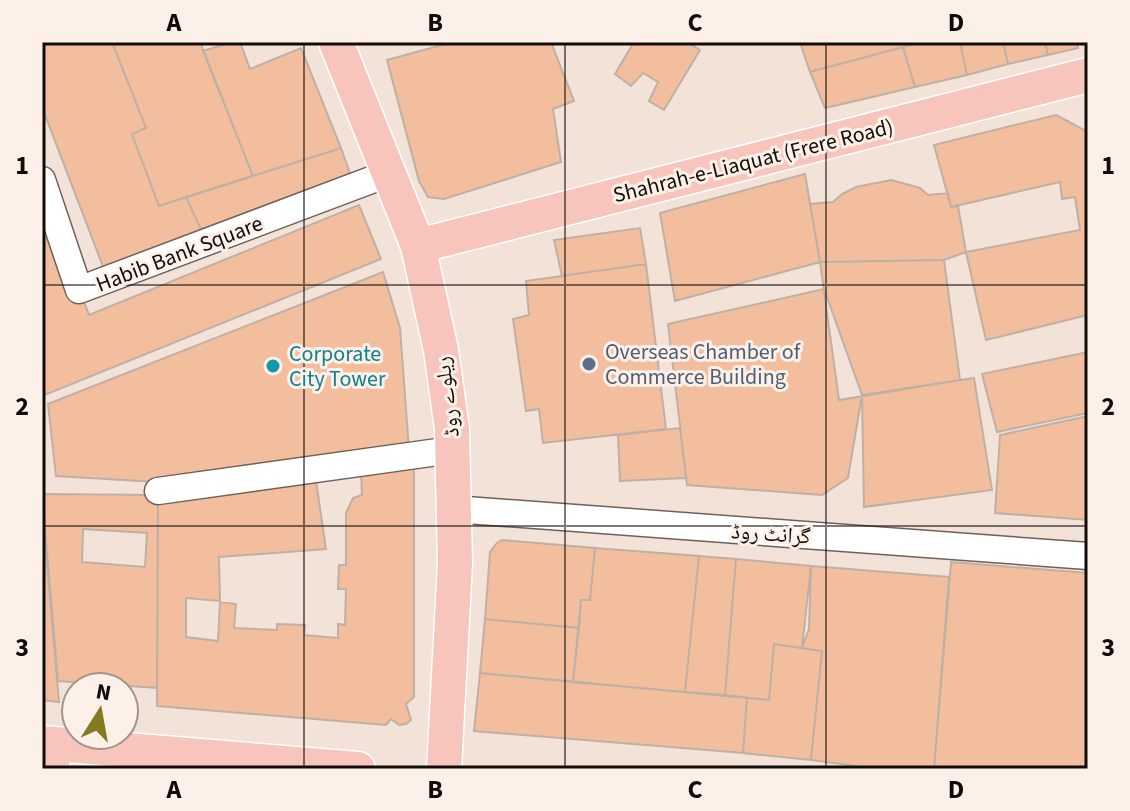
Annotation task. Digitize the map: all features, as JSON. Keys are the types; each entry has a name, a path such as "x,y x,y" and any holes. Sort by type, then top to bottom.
{"main road":[{"name":"ریلوے روڈ","path":"336,42 418,246 441,350 452,450 455,563 444,769"},
{"name":"Shahrah-e-Liaquat (Frere Road)","path":"418,246 1088,75"},
{"path":"42,743 358,769"},
{"path":"42,768 53,769"}],"street":[{"name":"Habib Bank Square","path":"42,180 79,290 387,174"},
{"path":"158,491 452,450"},
{"name":"گرانٹ روڈ","path":"453,509 1088,556"}],"building":[{"path":"42,42 112,42 146,128 132,134 159,206 186,197 205,238 107,277 42,107"},
{"path":"112,42 200,42 253,176 159,206 132,134 146,128"},
{"path":"240,42 250,69 301,48 341,148 253,176 203,51"},
{"path":"453,42 551,42 574,101 553,109 561,162 444,199 428,197 419,181 387,60"},
{"path":"634,42 687,42 700,50 664,110 649,101 658,82 643,73 631,86 615,74"},
{"path":"800,42 918,42 918,43 810,72"},
{"path":"918,42 960,42 967,75 915,87 903,47"},
{"path":"960,42 1003,42 1008,64 967,75"},
{"path":"1003,42 1045,42 1048,55 1008,64"},
{"path":"1045,42 1077,42 1078,48 1048,55"},
{"path":"903,47 915,87 825,108 810,72"},
{"path":"1056,115 1088,132 1088,315 986,340 966,252 1080,230 1075,197 1062,199 1060,182 951,207 934,145"},
{"path":"341,148 353,182 205,238 186,197"},
{"path":"805,174 820,262 675,301 660,213"},
{"path":"891,180 920,188 928,195 948,193 951,207 958,206 966,252 944,260 820,262 810,204 833,202 856,187"},
{"path":"42,188 89,315 359,205 381,259 42,396"},
{"path":"640,228 646,264 562,276 554,240"},
{"path":"944,260 960,380 839,400 820,262"},
{"name":"Overseas Chamber of Commerce Building","path":"646,264 666,429 543,443 539,409 526,411 513,319 529,315 526,281"},
{"name":"Corporate City Tower","path":"383,272 400,328 409,450 173,483 56,476 48,404"},
{"path":"824,289 862,395 848,478 822,495 687,485 668,324"},
{"path":"1088,352 1088,413 997,432 982,374"},
{"path":"974,378 992,490 864,507 862,395"},
{"path":"1088,416 1088,520 995,513 1000,435"},
{"path":"680,428 686,478 620,481 618,435"},
{"path":"414,464 414,697 406,704 411,720 399,725 391,719 386,725 157,706 158,495 316,481 326,549 219,557 220,601 186,598 186,637 218,641 220,602 236,604 234,628 277,630 277,624 305,625 304,635 338,638 338,624 345,625 346,589 338,589 339,565 346,565 346,513 353,498 362,495 361,471"},
{"path":"42,494 158,495 157,688 140,687 140,671 60,671 60,681","holes":["83,529 147,533 145,567 82,562"]},
{"path":"42,539 45,539 59,702 42,700"},
{"path":"502,540 595,548 590,600 581,600 579,628 485,619 490,552"},
{"path":"595,548 699,556 685,692 573,682 581,600 590,600"},
{"path":"699,556 736,559 725,695 685,692"},
{"path":"736,559 811,566 802,648 774,644 769,700 725,695"},
{"path":"951,562 1088,573 1088,769 934,769"},
{"path":"811,566 949,577 934,769 878,769 811,760 822,651 802,648 809,629"},
{"path":"485,619 579,628 573,682 480,673"},
{"path":"774,644 822,651 811,760 743,753 747,698 769,700"},
{"path":"480,673 747,698 743,753 474,731"}],"place":[{"name":"Overseas Chamber of Commerce Building","path":"589,364"},
{"name":"Corporate City Tower","path":"273,366"}]}
